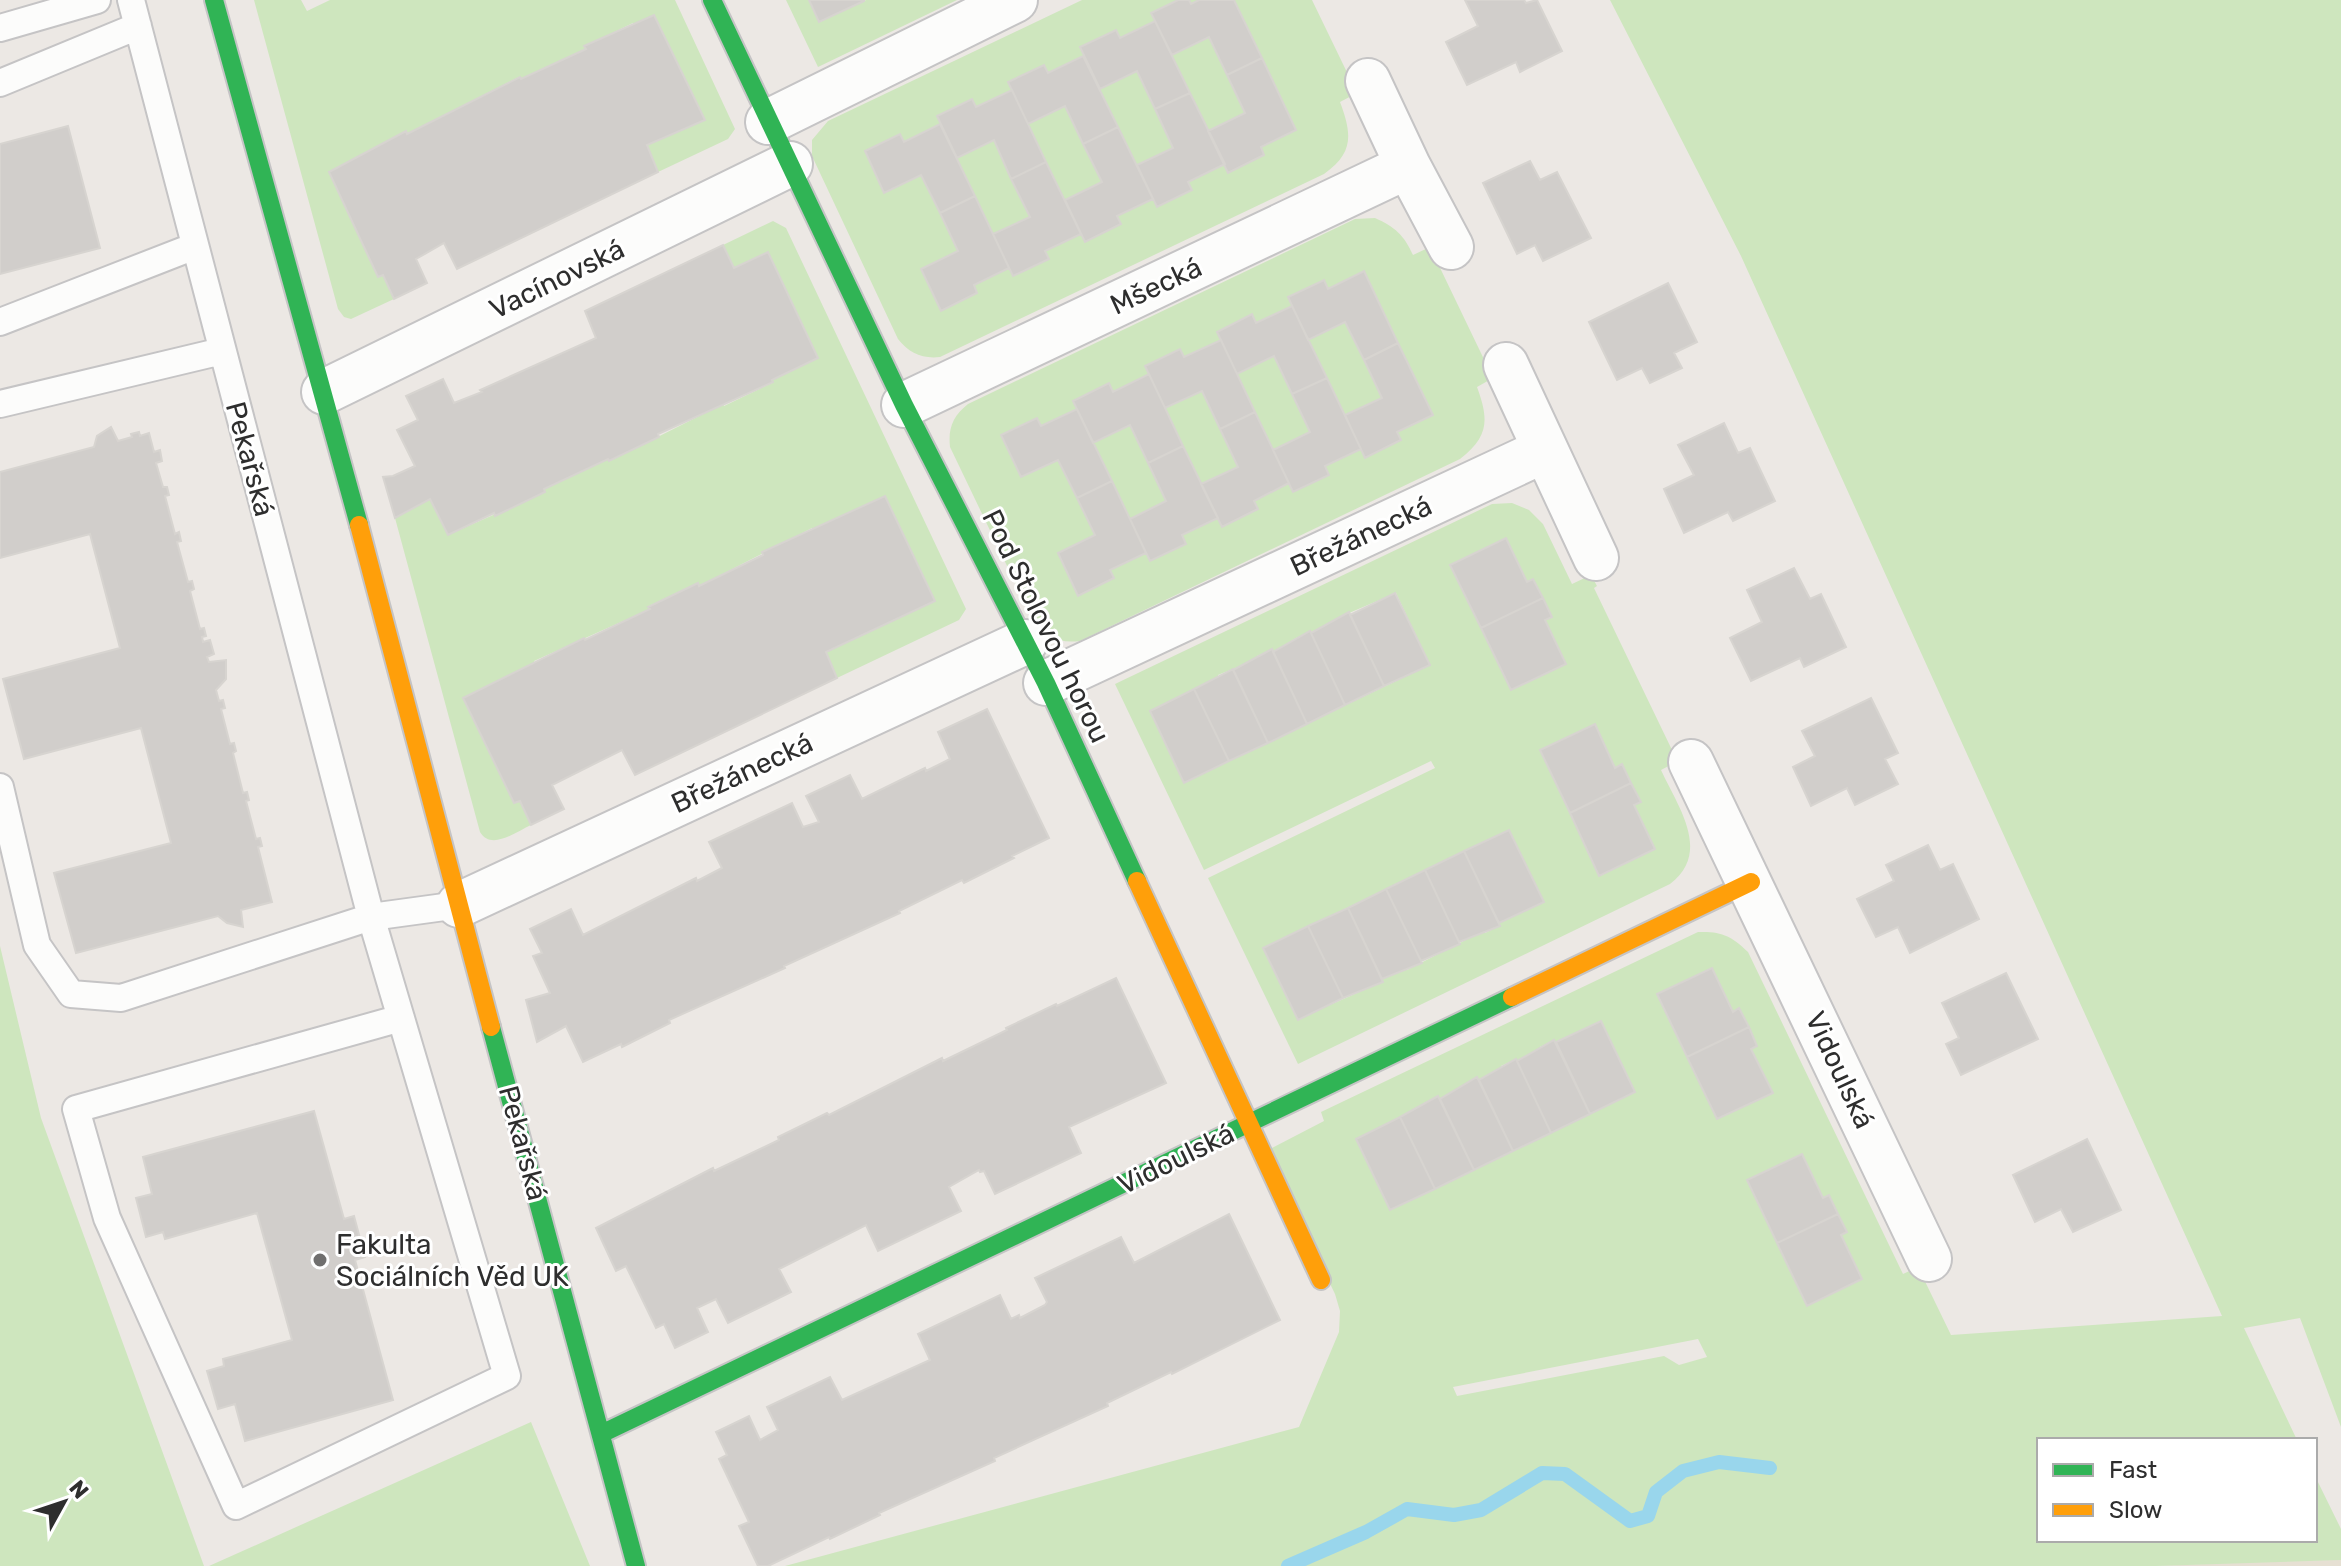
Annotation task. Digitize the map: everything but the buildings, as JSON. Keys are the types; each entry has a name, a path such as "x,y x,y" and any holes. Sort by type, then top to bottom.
{"street":[{"name":"Pekařská","path":"214,0 324,392 636,1566"},
{"name":"Pod Stolovou horou","path":"712,0 904,405 1046,683 1321,1280"},
{"path":"768,122 1015,0"},
{"path":"1368,81 1451,247"},
{"name":"Vacínovská","path":"324,392 790,164"},
{"name":"Mšecká","path":"904,405 1408,166"},
{"path":"1506,365 1596,558"},
{"name":"Břežánecká","path":"1046,683 1545,450"},
{"name":"Břežánecká","path":"459,905 1025,642"},
{"name":"Vidoulská","path":"1691,762 1929,1259"},
{"name":"Vidoulská","path":"601,1434 1751,882"}],"lane":[{"path":"0,28 97,0"},
{"name":"Pekařská","path":"131,0 371,917 401,1018 507,1376 236,1506 107,1218 76,1109 401,1018"},
{"path":"0,83 138,26"},
{"path":"0,322 195,246"},
{"path":"0,404 222,351"},
{"path":"0,787 37,945 71,994 121,998 371,917 459,905"}],"shaded area":[{"path":"2341,1560 2341,1566 2156,1566 2278,1561"}],"green space":[{"path":"254,0 301,0 307,11 330,0 675,0 735,129 728,139 658,172 647,145 704,120 633,23 585,46 585,49 521,79 519,77 407,134 405,132 329,172 378,276 383,275 394,299 351,319 344,317 338,309"},
{"path":"786,0 809,0 820,22 866,0 957,0 818,67"},
{"path":"1082,0 1312,0 1357,93 1340,102 1348,133 1345,150 1324,174 940,357 916,354 898,339 812,156 812,140 828,121"},
{"path":"1610,0 2341,0 2341,1427 2300,1318 2244,1328 2296,1438 2037,1438 2037,1542 2317,1542 2317,1480 2341,1529 2341,1560 2156,1566 785,1566 1299,1427 1339,1332 1340,1311 1335,1294 1266,1151 1324,1121 1321,1112 1698,932 1726,936 1748,952 1903,1274 1918,1267 1951,1335 2222,1316 1741,256","holes":["1711,968 1733,1012 1740,1009 1757,1046 1751,1049 1772,1092 1717,1119 1657,995","1600,1021 1634,1092 1391,1210 1356,1139 1438,1096 1440,1099 1476,1078 1479,1080 1502,1069 1501,1066 1541,1050 1540,1047 1554,1040 1556,1042","1802,1154 1823,1198 1829,1195 1847,1232 1841,1235 1862,1279 1807,1305 1747,1181","1698,1339 1707,1357 1679,1365 1664,1356 1457,1396 1453,1387"]},
{"path":"1375,218 1398,232 1413,255 1430,247 1493,378 1477,387 1485,418 1477,443 1460,459 1080,641 1059,640 1043,630 1033,620 950,447 951,428 959,413 968,404 1355,219"},
{"path":"773,221 786,228 966,609 959,620 837,678 826,652 935,601 885,497 814,530 812,528 699,586 697,583 649,606 650,609 534,661 535,664 464,699 514,803 520,801 531,825 504,838 490,840 480,832 395,518 430,499 448,535 772,383 734,268 723,245"},
{"path":"1512,503 1529,510 1543,524 1572,584 1591,575 1597,586 1594,588 1672,750 1675,748 1680,760 1661,770 1688,829 1689,858 1670,884 1298,1064 1208,878 1435,768 1431,761 1204,870 1115,684 1492,504","holes":["1506,539 1527,582 1534,580 1551,617 1545,620 1565,664 1511,690 1451,565","1396,593 1430,665 1184,782 1150,711 1218,678 1218,675 1257,659 1257,656 1271,650 1273,652 1296,638 1335,622 1335,619","1594,725 1615,768 1622,765 1640,802 1634,805 1655,849 1600,876 1540,750","1509,830 1543,902 1485,933 1483,931 1407,970 1382,979 1382,982 1298,1019 1263,948"]},
{"path":"0,946 41,1118 204,1566 0,1566"},
{"path":"531,1422 590,1566 209,1566"}],"waterway":[{"path":"1288,1566 1366,1532 1407,1509 1454,1515 1481,1510 1542,1473 1565,1474 1630,1521 1648,1516 1656,1492 1683,1471 1719,1462 1770,1468"}],"traffic: fast":[{"path":"214,0 359,525"},
{"path":"712,0 904,405 1046,683 1137,881"},
{"path":"601,1434 1512,997"},
{"path":"491,1027 636,1566"}],"traffic: slow":[{"path":"359,525 491,1027"},
{"path":"1137,881 1321,1280"},
{"path":"1512,997 1751,882"}],"place":[{"name":"Fakulta Sociálních Věd UK","path":"320,1260"}]}
